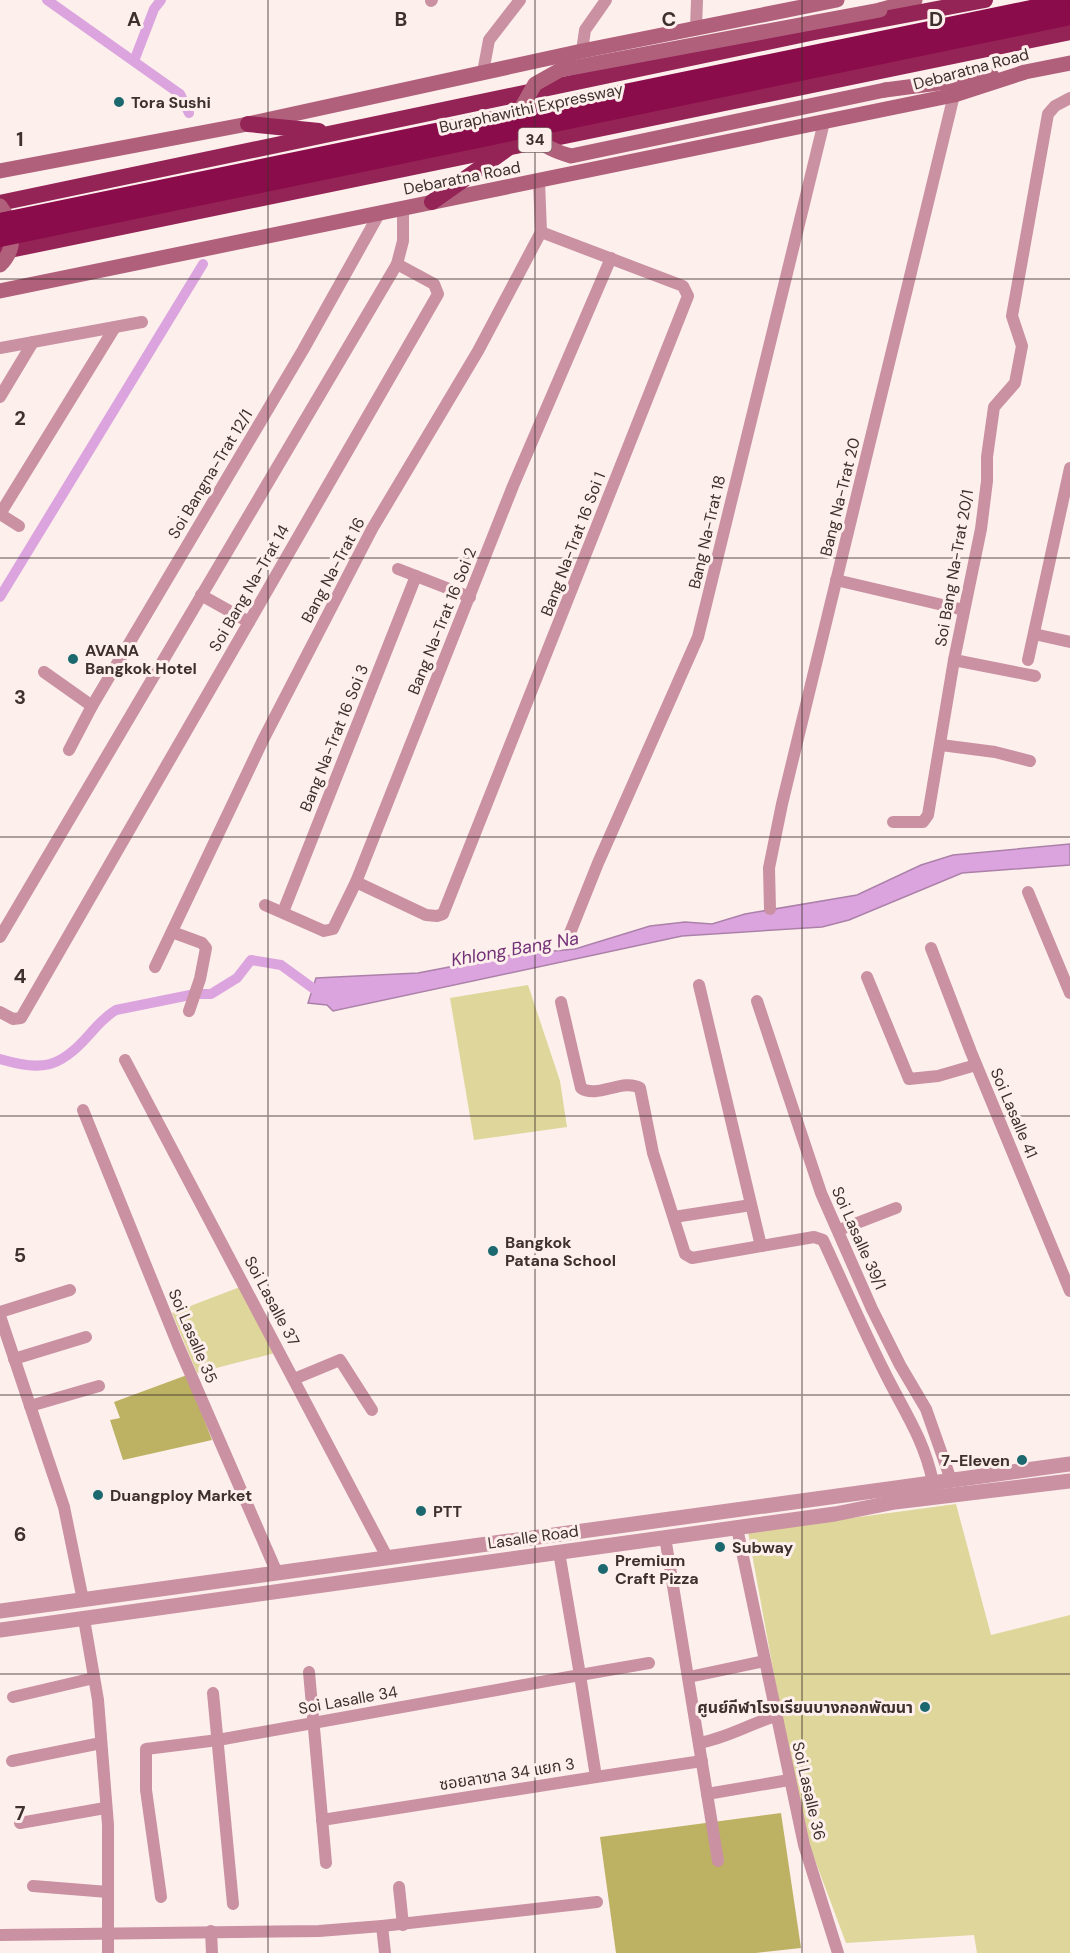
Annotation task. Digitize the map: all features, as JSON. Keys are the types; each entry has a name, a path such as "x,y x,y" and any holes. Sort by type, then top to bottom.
{"highway":[{"path":"0,204 815,32 985,0"},
{"name":"Buraphawithi Expressway","path":"0,222 1070,1"},
{"name":"Buraphawithi Expressway","path":"0,238 1070,16"},
{"name":"Debaratna Road","path":"0,252 1070,32"},
{"path":"248,124 337,132"},
{"path":"432,202 513,145"}],"main road":[{"path":"0,171 248,124 582,51 837,0"},
{"path":"915,0 880,10 561,70 535,84 523,105 529,131 549,150 571,156 885,90 1025,72"},
{"name":"Debaratna Road","path":"0,291 954,95 1025,72 1070,63"},
{"path":"0,204 10,220 12,242 6,260 0,265"}],"street":[{"path":"483,72 489,40 520,0"},
{"path":"582,51 585,30 606,0"},
{"path":"696,28 697,0"},
{"name":"Bang Na-Trat 20","path":"770,909 770,868 782,804 954,95"},
{"name":"Soi Bang Na-Trat 20/1","path":"893,822 923,822 926,819 941,745 954,660 981,529 994,407 1015,383 1023,346 1012,316 1048,114 1055,106 1070,98"},
{"name":"Bang Na-Trat 18","path":"570,933 598,863 698,637 824,122"},
{"path":"539,181 541,232"},
{"path":"0,937 397,264 403,241 403,208"},
{"name":"Soi Bangna-Trat 12/1","path":"69,750 92,706 303,350 379,214"},
{"name":"Bang Na-Trat 16 Soi 1","path":"356,882 426,915 441,915 688,296 682,286 541,232"},
{"name":"Bang Na-Trat 16","path":"155,967 263,740 372,529 468,369 541,232"},
{"name":"Bang Na-Trat 16 Soi 2","path":"265,905 324,931 330,930 356,882 513,486 611,258"},
{"name":"Soi Bang Na-Trat 14","path":"0,1012 13,1019 21,1018 438,294 434,284 397,264"},
{"path":"0,348 142,322"},
{"path":"19,526 0,514 115,327"},
{"path":"0,397 33,342"},
{"path":"1028,660 1070,468"},
{"path":"398,569 470,597"},
{"name":"Bang Na-Trat 16 Soi 3","path":"284,912 416,576"},
{"path":"836,580 964,610"},
{"path":"201,595 249,622"},
{"path":"1034,634 1070,642"},
{"path":"954,660 1035,676"},
{"path":"44,672 92,706"},
{"path":"941,745 988,751 1029,761"},
{"path":"1028,892 1070,993"},
{"path":"172,932 205,946 200,979 189,1011"},
{"name":"Soi Lasalle 41","path":"930,948 1070,1290"},
{"path":"867,977 909,1079 938,1076 976,1065"},
{"path":"699,985 761,1246"},
{"name":"Soi Lasalle 39/1","path":"758,1001 821,1193 872,1309 900,1365 926,1409 951,1480"},
{"path":"561,1002 570,1032 580,1088 588,1090 630,1085 640,1088 653,1154 687,1257 814,1237 823,1240 885,1372 910,1416 928,1461 933,1482"},
{"name":"Soi Lasalle 37","path":"125,1060 387,1557"},
{"name":"Soi Lasalle 35","path":"83,1110 178,1345 277,1573"},
{"path":"674,1217 751,1205"},
{"path":"839,1230 896,1208"},
{"path":"70,1290 0,1315 64,1507 82,1600 101,1743 108,1892 108,1953"},
{"path":"14,1359 86,1337"},
{"path":"294,1379 340,1360 372,1410"},
{"path":"30,1406 99,1386"},
{"name":"Lasalle Road","path":"0,1630 737,1528 894,1495 933,1482 1070,1464"},
{"name":"Lasalle Road","path":"0,1611 733,1511 1070,1481"},
{"path":"733,1511 737,1528"},
{"name":"Soi Lasalle 36","path":"737,1528 804,1845 838,1953"},
{"path":"665,1538 718,1860"},
{"path":"559,1552 580,1675"},
{"path":"689,1677 764,1661"},
{"name":"Soi Lasalle 34","path":"161,1897 146,1790 145,1750 218,1740 649,1664"},
{"path":"309,1672 326,1863"},
{"name":"ซอยลาซาล 34 แยก 3","path":"322,1820 596,1777 580,1675"},
{"path":"13,1697 94,1678"},
{"path":"213,1693 233,1904"},
{"path":"699,1743 725,1738 738,1729 776,1716"},
{"path":"12,1761 101,1743"},
{"path":"596,1777 702,1761"},
{"path":"707,1794 789,1780"},
{"path":"21,1823 105,1808"},
{"path":"33,1886 108,1892"},
{"path":"399,1887 403,1925"},
{"path":"0,1935 319,1930 403,1925 597,1902"},
{"path":"382,1926 385,1953"},
{"path":"211,1931 212,1953"}],"shaded area":[{"path":"1070,844 1070,865 962,873 849,920 822,927 682,936 333,1011 327,1005 308,1003 316,978 418,973 512,955 575,949 650,926 685,922 712,924 745,914 857,895 921,865 953,855"},
{"path":"528,985 560,1081 567,1127 474,1140 450,998"},
{"path":"240,1287 275,1353 197,1373 172,1313"},
{"path":"187,1375 212,1440 123,1460 110,1420 120,1418 114,1402"},
{"name":"ศูนย์กีฬาโรงเรียนบางกอกพัฒนา","path":"956,1504 991,1635 1070,1615 1070,1953 977,1953 974,1935 846,1943 809,1844 793,1779 748,1532"},
{"path":"781,1813 801,1948 756,1953 616,1953 600,1837"}],"waterway":[{"path":"47,0 180,94 189,113"},
{"path":"134,61 154,9 161,0"},
{"path":"0,597 203,264"},
{"name":"Khlong Bang Na","path":"0,1059 38,1066 58,1061 78,1047 101,1022 116,1010 195,994 211,994 237,978 251,960 281,965 314,989 327,991"}],"place":[{"name":"Tora Sushi","path":"119,102"},
{"name":"AVANA Bangkok Hotel","path":"73,659"},
{"name":"Bangkok Patana School","path":"493,1251"},
{"name":"7-Eleven","path":"1022,1460"},
{"name":"Duangploy Market","path":"98,1495"},
{"name":"PTT","path":"421,1511"},
{"name":"Subway","path":"720,1547"},
{"name":"Premium Craft Pizza","path":"603,1569"},
{"name":"ศูนย์กีฬาโรงเรียนบางกอกพัฒนา","path":"925,1707"}]}
